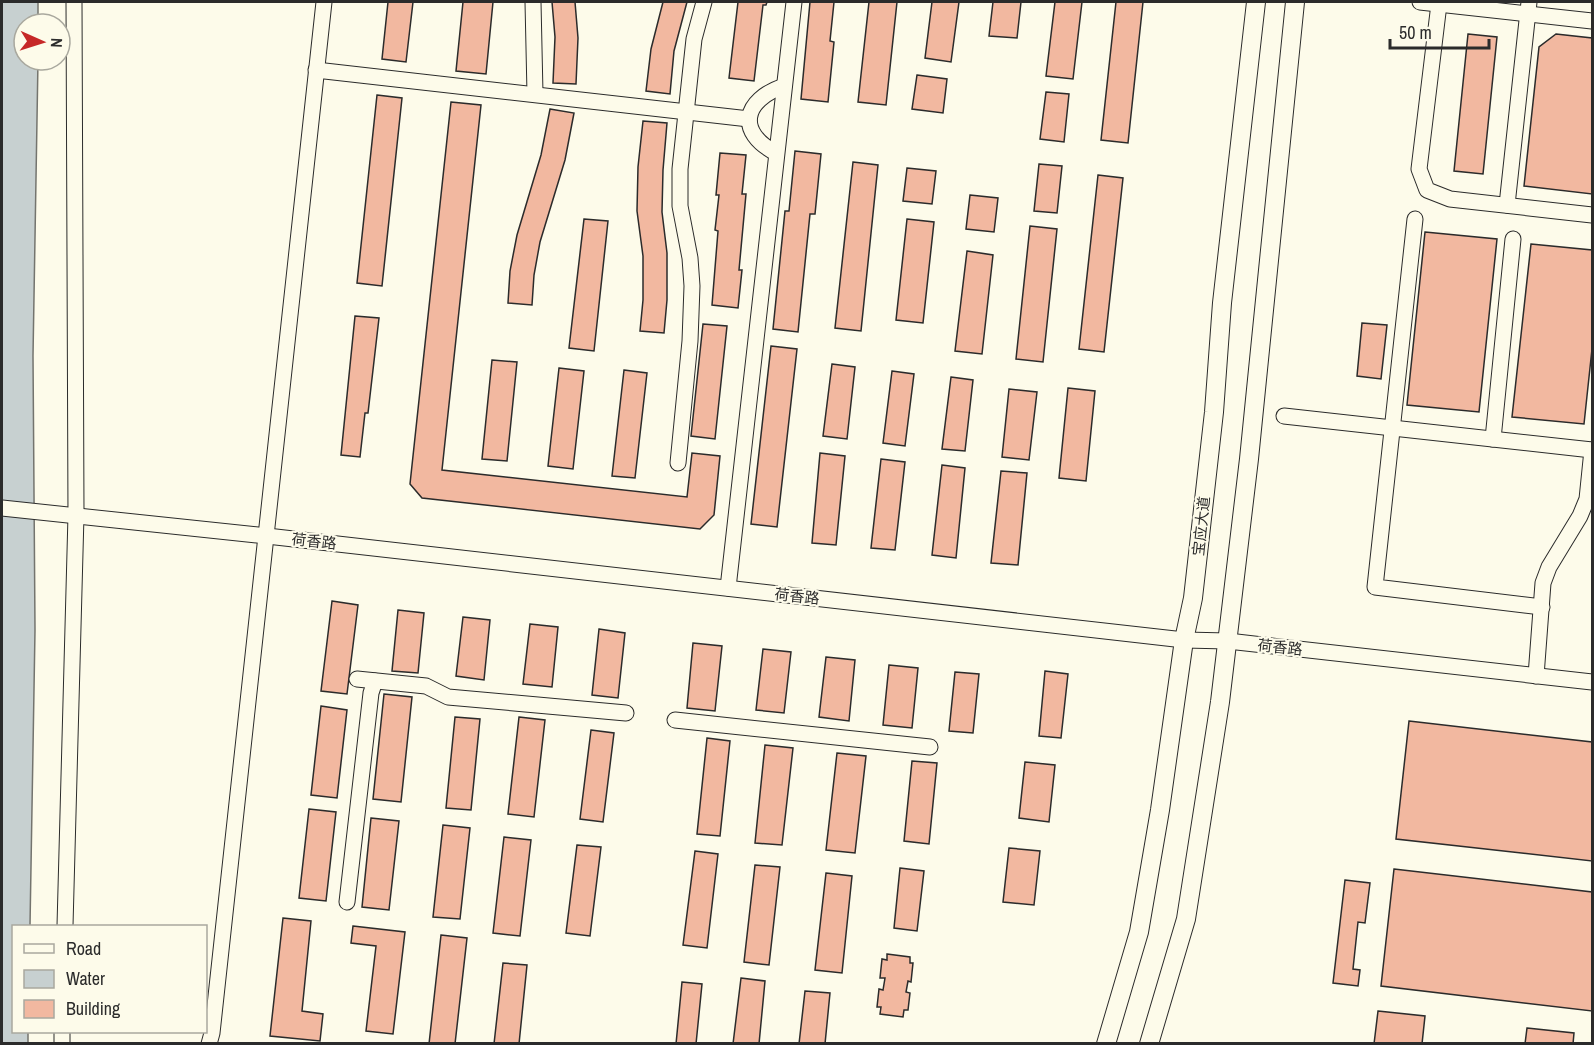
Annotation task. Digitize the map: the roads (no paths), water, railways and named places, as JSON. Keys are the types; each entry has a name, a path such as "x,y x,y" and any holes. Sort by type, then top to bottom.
{"main road":[{"name":"宝应大道","path":"1106,1044 1138,932 1160,810 1184,640 1193,598 1214,412 1222,303 1256,2"},
{"path":"1149,1044 1186,919 1217,726 1249,459 1295,2"}],"street":[{"path":"65,925 76,515 74,2"},
{"path":"209,1044 267,536 324,2"},
{"path":"533,2 535,94"},
{"path":"678,463 690,341 692,286 690,258 680,206 680,169 694,39 704,2"},
{"path":"728,588 794,2"},
{"path":"1420,2 1528,7 1593,21"},
{"path":"1439,4 1419,169 1427,190 1450,199 1593,215"},
{"path":"1507,205 1528,7"},
{"path":"316,70 749,119"},
{"path":"776,153 763,146 754,136 749,119 751,109 756,102 767,92 784,86"},
{"path":"1415,219 1375,587 1542,607"},
{"path":"1492,439 1513,239"},
{"path":"1284,416 1592,450 1587,498 1580,516 1549,567 1543,583 1536,676"},
{"name":"荷香路","path":"2,508 1184,640 1227,641 1593,682"},
{"path":"357,679 426,686 448,697 627,713"},
{"path":"347,902 370,693 375,681"},
{"path":"675,720 930,747"}],"water":[{"path":"2,2 38,2 38,12 12,12 12,72 38,72 33,356 35,630 30,925 12,925 12,1033 28,1033 28,1043 2,1044"}]}
